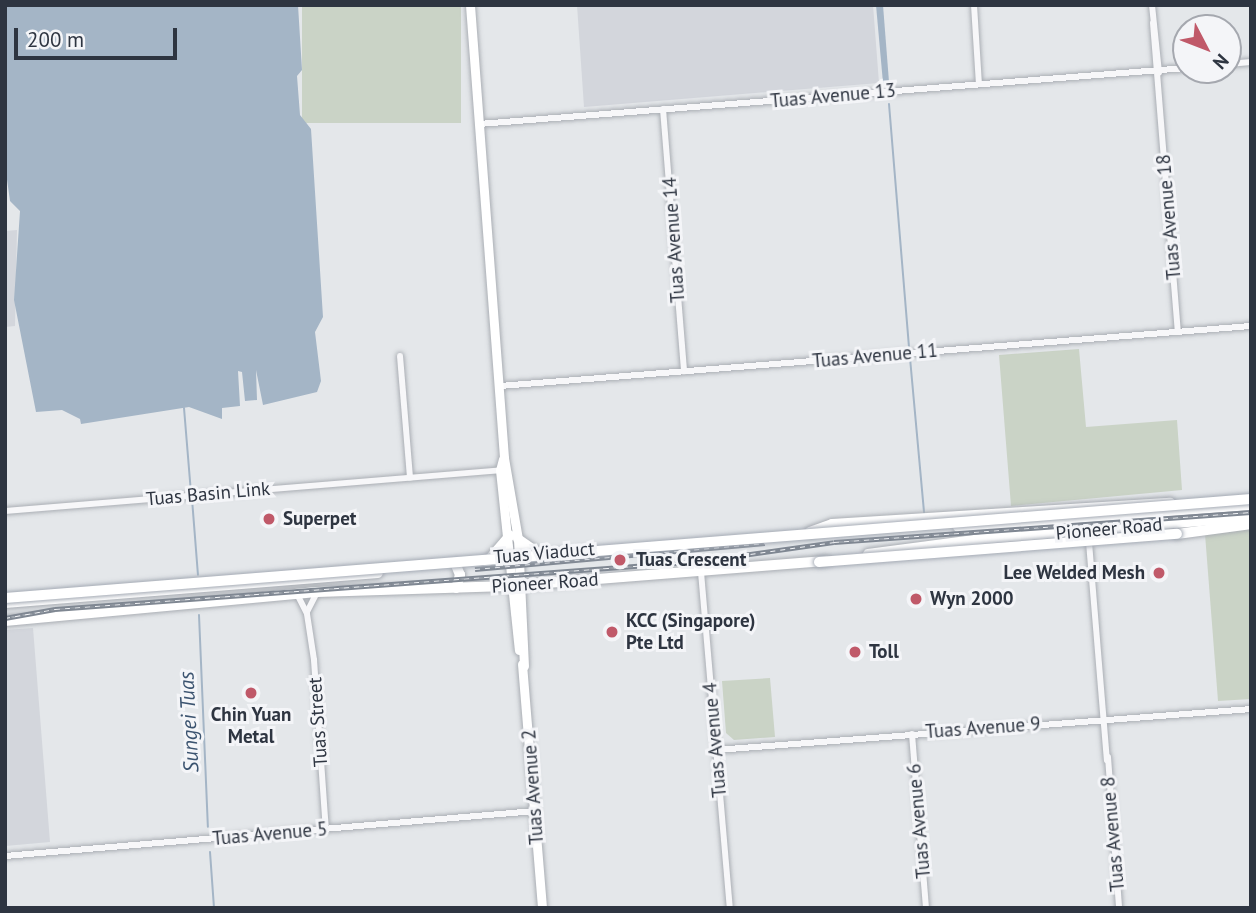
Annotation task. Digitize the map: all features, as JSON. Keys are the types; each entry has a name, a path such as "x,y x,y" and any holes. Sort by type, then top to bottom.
{"main road":[{"name":"Tuas Viaduct","path":"5,601 809,533 1251,499"},
{"path":"809,533 832,524 1146,501 1218,508"},
{"name":"Pioneer Road","path":"5,601 542,556 1251,505"},
{"name":"Pioneer Road","path":"5,621 317,592 517,585 701,572 819,562 1088,530 1251,517"},
{"path":"819,562 1177,534 1251,524"},
{"path":"487,562 514,538 542,556"},
{"path":"456,565 460,575 456,588"}],"street":[{"path":"470,5 504,469 514,538 517,585"},
{"path":"974,5 979,84"},
{"name":"Tuas Avenue 18","path":"1152,5 1178,331"},
{"name":"Tuas Avenue 13","path":"479,124 1172,69"},
{"name":"Tuas Avenue 14","path":"663,109 684,371"},
{"name":"Tuas Avenue 11","path":"500,386 1251,326"},
{"path":"400,356 410,478"},
{"name":"Tuas Basin Link","path":"5,511 504,469"},
{"name":"Tuas Avenue 8","path":"1087,517 1119,908"},
{"name":"Tuas Avenue 4","path":"701,572 730,908"},
{"name":"Tuas Avenue 2","path":"517,585 542,908"},
{"name":"Tuas Street","path":"307,614 317,592"},
{"name":"Tuas Street","path":"297,594 307,614 326,830"},
{"name":"Tuas Avenue 9","path":"716,750 1251,709"},
{"name":"Tuas Avenue 6","path":"912,734 926,908"},
{"name":"Tuas Avenue 5","path":"5,856 535,811"}],"shaded area":[{"path":"302,5 461,5 461,123 302,123"},
{"path":"577,5 873,5 879,83 584,107"},
{"path":"17,230 15,326 5,327 5,231"},
{"path":"1079,349 1086,427 1177,420 1182,490 1011,506 999,355"},
{"path":"1251,528 1251,699 1218,701 1205,534"},
{"path":"33,628 50,842 5,846 5,630"},
{"path":"770,678 775,737 734,740 726,733 722,681"}],"water":[{"path":"5,5 298,5 302,70 297,76 300,115 311,129 323,317 315,332 321,381 317,392 263,405 256,370 257,400 245,401 242,372 238,371 240,406 222,408 222,419 189,407 81,424 80,419 62,410 36,412 14,300 20,211 10,201 5,165"},
{"path":"876,5 883,5 889,82 883,83"}],"waterway":[{"path":"889,104 909,348"},
{"path":"910,358 924,513"},
{"name":"Sungei Tuas","path":"184,408 191,494"},
{"name":"Sungei Tuas","path":"192,499 198,575"},
{"name":"Sungei Tuas","path":"199,615 208,827"},
{"path":"210,852 214,908"}],"railway":[{"path":"5,618 55,609 701,561 834,542 1251,512"},
{"path":"475,569 765,543"}],"place":[{"name":"Superpet","path":"269,519"},
{"name":"Tuas Crescent","path":"620,560"},
{"name":"Lee Welded Mesh","path":"1159,573"},
{"name":"Wyn 2000","path":"916,599"},
{"name":"KCC (Singapore) Pte Ltd","path":"612,632"},
{"name":"Toll","path":"855,652"},
{"name":"Chin Yuan Metal","path":"251,693"}]}
